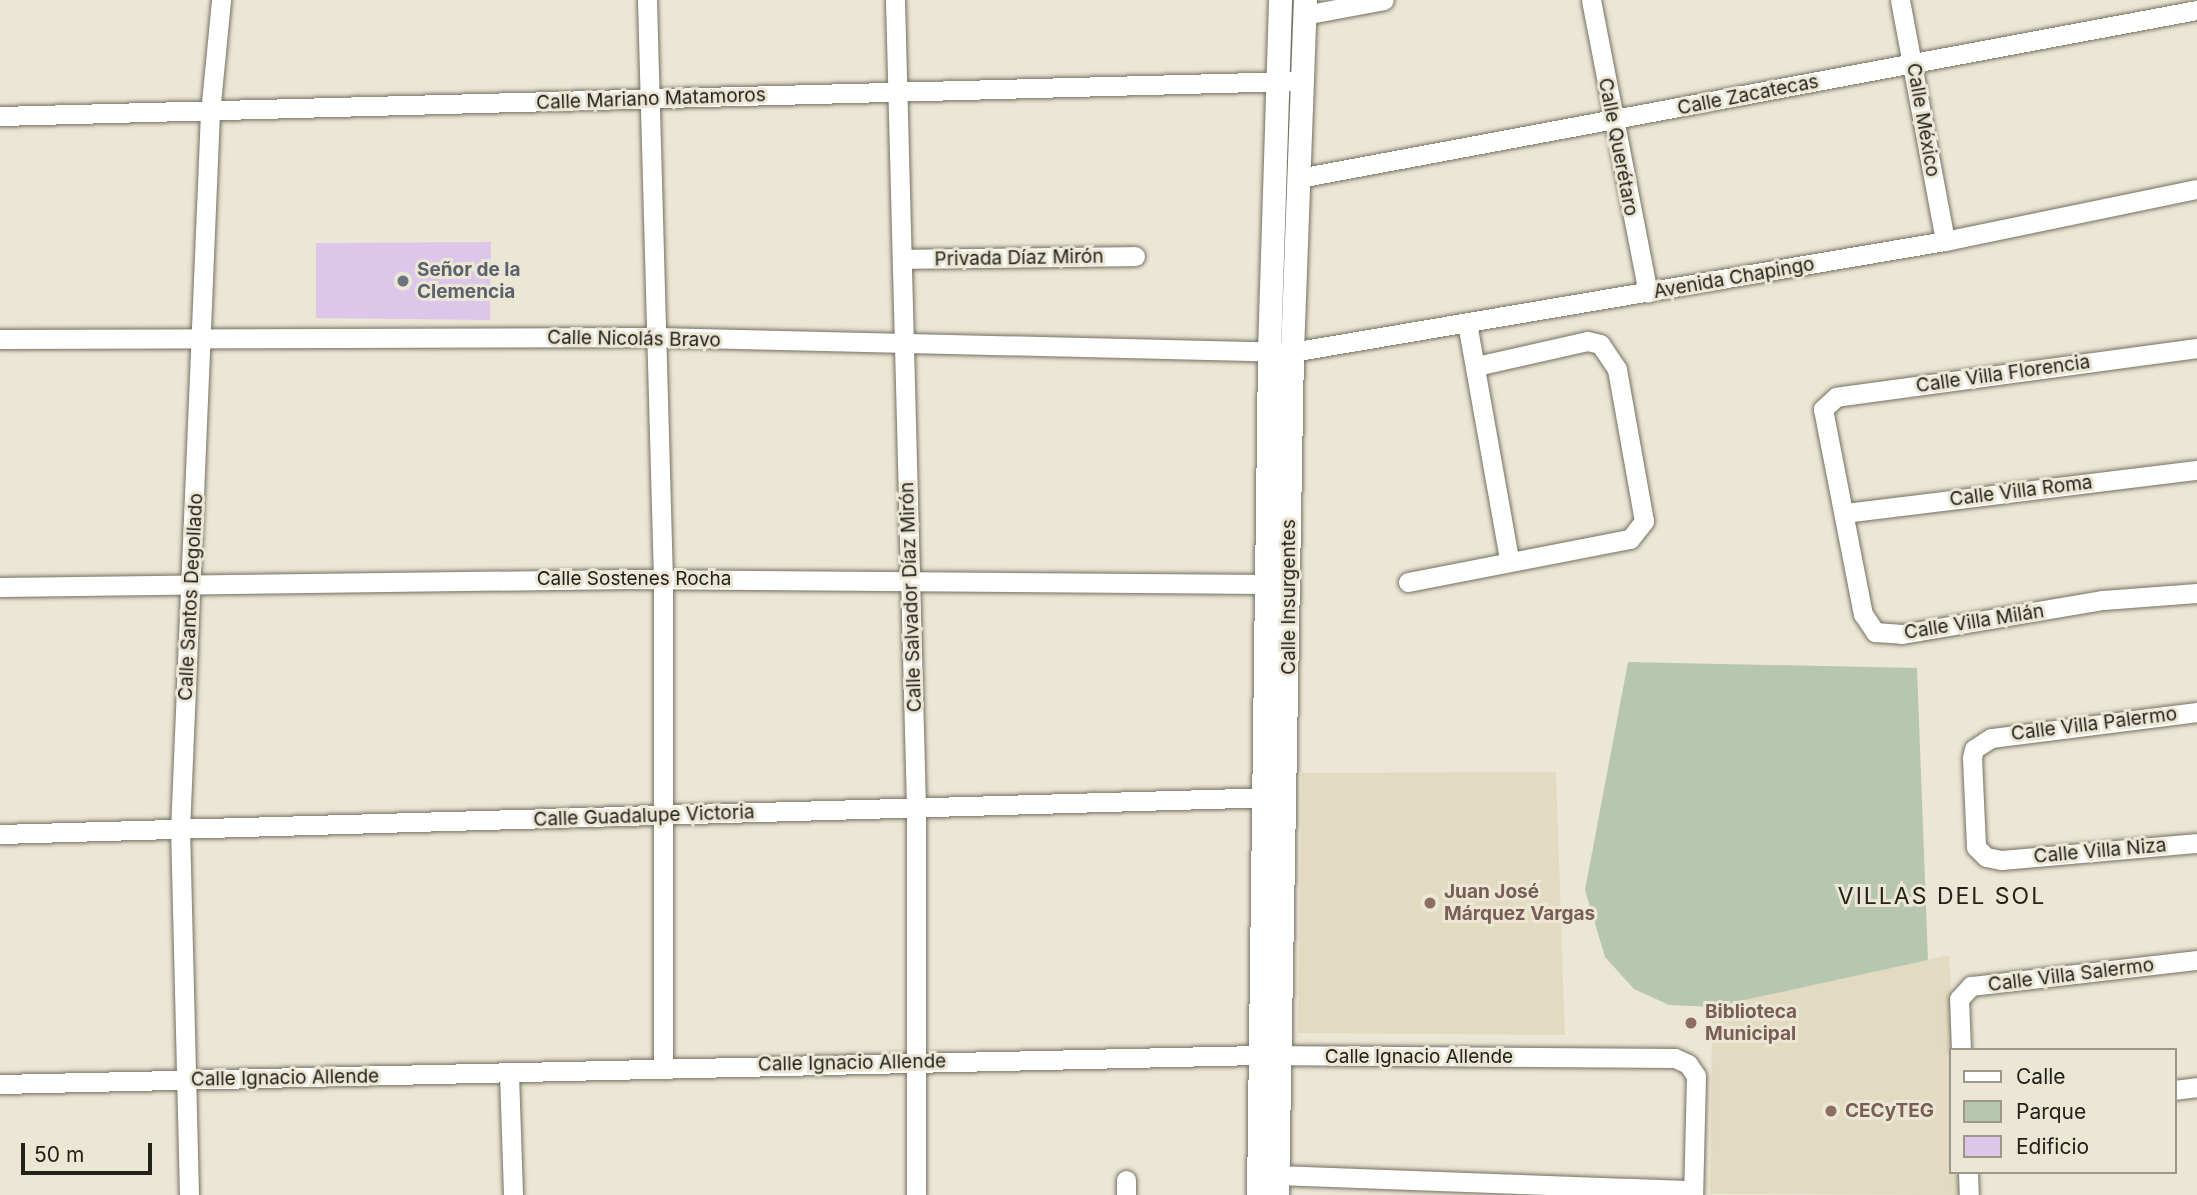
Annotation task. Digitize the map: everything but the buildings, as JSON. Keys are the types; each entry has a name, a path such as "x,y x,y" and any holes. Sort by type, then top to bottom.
{"main road":[{"name":"Calle Insurgentes","path":"1276,797 1268,584 1269,351 1280,0"},
{"name":"Calle Insurgentes","path":"1258,1195 1269,1055 1305,8"},
{"name":"Calle Insurgentes","path":"1269,1055 1277,1185"}],"street":[{"name":"Calle Santos Degollado","path":"189,1195 183,1080 180,831 193,583 210,113 221,0"},
{"path":"647,0 663,579 663,1068"},
{"name":"Calle Salvador Díaz Mirón","path":"895,0 903,346 912,580 916,808 916,1195"},
{"path":"1305,8 1384,0"},
{"name":"Calle Querétaro","path":"1591,0 1612,122 1648,293"},
{"name":"Calle México","path":"1900,0 1945,241"},
{"name":"Calle Zacatecas","path":"1299,178 1612,122 2197,10"},
{"name":"Calle Mariano Matamoros","path":"0,116 210,113 896,90 1303,81"},
{"name":"Avenida Chapingo","path":"1269,351 1292,352 1648,293 1945,241 2197,189"},
{"name":"Privada Díaz Mirón","path":"902,259 1135,256"},
{"path":"1467,323 1509,559"},
{"name":"Calle Nicolás Bravo","path":"0,339 200,336 655,337 903,346 1269,351"},
{"path":"1408,582 1509,559 1630,539 1639,531 1644,510 1617,369 1600,344 1587,341 1476,366"},
{"name":"Calle Villa Florencia","path":"1823,418 1827,402 1836,397 2197,348"},
{"name":"Calle Villa Milán","path":"1823,418 1845,513 1863,614 1875,632 1888,636 2103,600 2197,593"},
{"name":"Calle Villa Roma","path":"1845,513 2197,470"},
{"name":"Calle Sostenes Rocha","path":"0,587 663,579 1268,584"},
{"name":"Calle Villa Palermo","path":"2002,860 1986,857 1976,846 1972,758 1974,749 1991,738 2197,712"},
{"name":"Calle Guadalupe Victoria","path":"0,834 180,831 1276,797"},
{"name":"Calle Villa Niza","path":"2002,860 2197,843"},
{"name":"Calle Villa Salermo","path":"1961,1048 1962,991 1971,986 2197,960"},
{"name":"Calle Ignacio Allende","path":"0,1084 1269,1055 1675,1058 1688,1064 1696,1076 1693,1192"},
{"path":"509,1074 513,1195"},
{"path":"2176,1090 2197,1087"},
{"path":"1968,1174 1969,1195"},
{"path":"1277,1185 1693,1192"}],"shaded area":[{"name":"Juan José Márquez Vargas","path":"1556,772 1565,1035 1298,1033 1302,773"},
{"name":"CECyTEG","path":"1949,955 1955,1048 1948,1048 1948,1174 1963,1174 1964,1195 1710,1194 1712,1007"}],"green space":[{"path":"1628,662 1917,668 1928,960 1712,1007 1669,1005 1634,989 1605,957 1585,890"}],"place":[{"name":"Señor de la Clemencia","path":"403,281"},
{"name":"Juan José Márquez Vargas","path":"1430,903"},
{"name":"Biblioteca Municipal","path":"1691,1023"},
{"name":"CECyTEG","path":"1831,1111"}],"district":[{"name":"VILLAS DEL SOL","path":"1942,896"}]}
